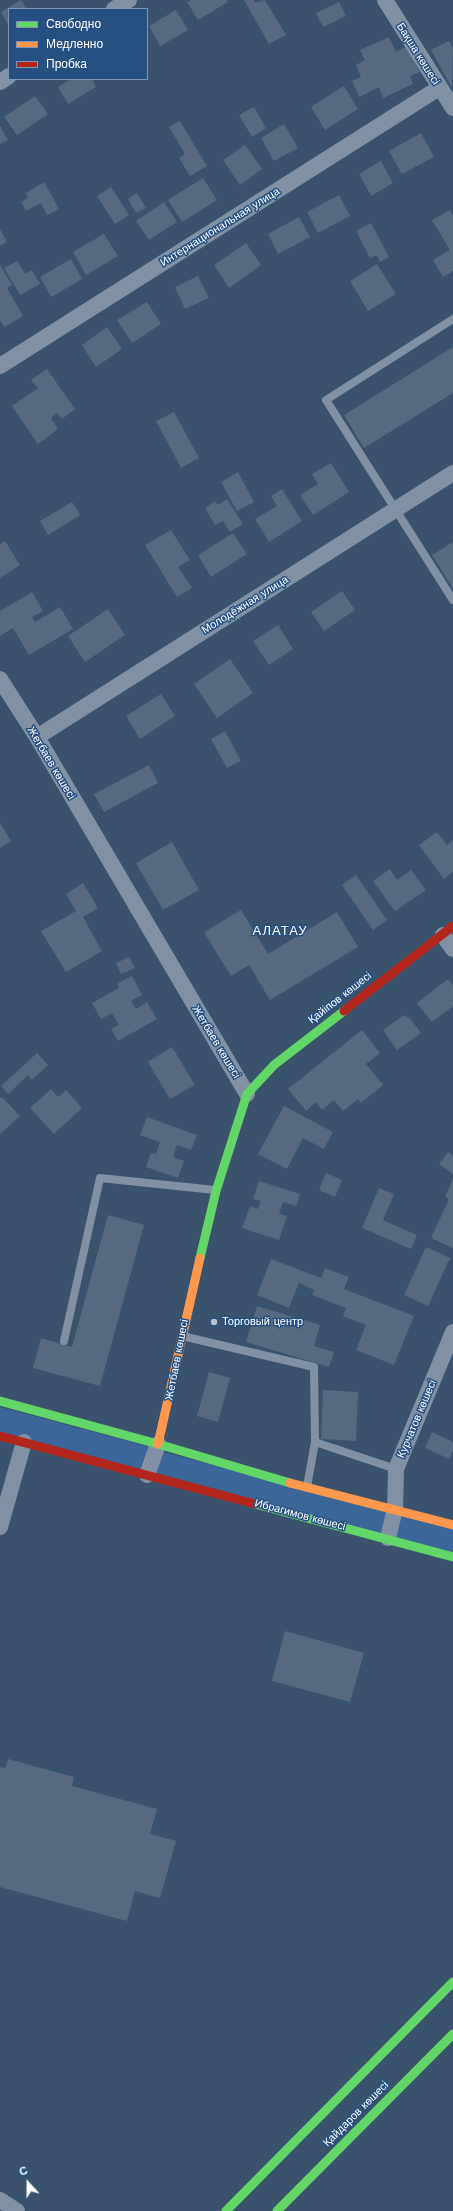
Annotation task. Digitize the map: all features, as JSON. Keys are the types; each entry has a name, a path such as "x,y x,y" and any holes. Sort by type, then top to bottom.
{"street":[{"path":"116,8 129,0"},
{"name":"Бақша көшесі","path":"385,0 453,108"},
{"name":"Интернациональная улица","path":"0,366 439,88"},
{"name":"Молодёжная улица","path":"37,737 453,473"},
{"name":"Жетбаев көшесі","path":"0,679 37,737 247,1094 216,1191 181,1336 158,1444"},
{"path":"448,931 453,948"},
{"name":"Қайіпов көшесі","path":"247,1094 274,1065 448,931"},
{"name":"Курчатов көшесі","path":"388,1538 395,1509 396,1469 453,1332"},
{"path":"0,1401 158,1444 307,1488 395,1509 453,1525"},
{"name":"Ибрагимов көшесі","path":"0,1436 388,1538 453,1557"},
{"path":"0,1527 24,1442"},
{"path":"147,1475 158,1444"},
{"path":"226,2211 453,1982"},
{"name":"Қайдаров көшесі","path":"277,2211 453,2034"},
{"path":"0,2200 17,2211"}],"lane":[{"path":"453,318 326,400 453,600"},
{"path":"64,1341 100,1178 216,1191"},
{"path":"181,1336 314,1367 315,1442 307,1488"},
{"path":"315,1442 396,1469"}],"shaded area":[{"path":"0,1407 154,1448 145,1472 0,1432"},
{"path":"160,1451 392,1512 386,1536 151,1473"},
{"path":"395,1512 453,1528 453,1553 390,1537"}],"building":[{"path":"21,0 26,8 8,8 8,24 1,12"},
{"path":"191,0 227,0 228,2 198,20 187,2"},
{"path":"244,0 254,0 255,3 265,0 286,35 269,44"},
{"path":"339,2 346,16 323,27 316,13"},
{"path":"176,10 188,30 160,46 149,26"},
{"path":"389,37 396,52 408,46 420,72 410,76 413,84 383,98 379,87 359,97 352,81 361,77 356,65 365,60 360,50"},
{"path":"449,41 453,48 452,88 431,50"},
{"path":"69,80 92,80 96,87 68,104 58,87"},
{"path":"344,86 358,109 325,130 311,107"},
{"path":"35,96 48,114 17,135 4,117"},
{"path":"254,107 266,128 252,137 239,115"},
{"path":"180,121 207,166 190,176 179,158 185,154 169,127"},
{"path":"284,124 298,148 274,161 261,138"},
{"path":"0,126 8,140 0,144"},
{"path":"421,133 434,157 402,174 389,151"},
{"path":"245,145 262,169 240,185 223,160"},
{"path":"381,161 393,183 371,196 359,174"},
{"path":"203,178 217,200 182,222 168,200"},
{"path":"44,182 59,209 47,215 41,203 26,211 21,202 28,198 26,193"},
{"path":"111,187 129,215 115,224 97,196"},
{"path":"137,193 146,208 136,213 128,199"},
{"path":"339,195 350,216 318,233 307,212"},
{"path":"164,202 177,222 149,240 136,221"},
{"path":"450,210 453,216 453,271 443,277 433,260 450,250 432,220"},
{"path":"299,217 310,237 278,254 268,234"},
{"path":"371,223 389,257 380,262 377,255 370,258 356,231"},
{"path":"0,229 7,242 0,246"},
{"path":"104,234 118,256 86,275 73,252"},
{"path":"246,243 261,265 229,288 214,265"},
{"path":"71,259 82,279 51,297 40,277"},
{"path":"17,261 25,274 32,270 40,284 20,295 4,268"},
{"path":"377,264 396,294 368,311 350,281"},
{"path":"0,265 12,285 7,288 23,316 4,327 0,320"},
{"path":"198,276 209,298 185,309 175,287"},
{"path":"147,302 161,324 132,343 117,320"},
{"path":"107,327 122,349 96,367 82,345"},
{"path":"453,347 453,393 364,448 344,415"},
{"path":"47,369 75,409 62,419 57,413 51,418 58,429 38,444 12,406 38,388 31,380"},
{"path":"174,412 199,458 181,468 156,421"},
{"path":"331,463 349,492 313,515 300,495 318,484 312,474"},
{"path":"238,472 254,502 237,511 221,482"},
{"path":"282,489 302,521 269,542 255,519 277,506 271,496"},
{"path":"227,499 243,524 230,532 223,521 215,525 205,508 215,501 218,505"},
{"path":"72,502 80,515 48,535 40,521"},
{"path":"171,530 190,560 178,567 192,588 177,597 145,545"},
{"path":"233,533 247,554 211,577 198,555"},
{"path":"5,541 20,565 0,578 0,544"},
{"path":"453,542 453,589 432,555"},
{"path":"342,591 355,610 324,631 311,612"},
{"path":"32,592 43,611 32,617 35,622 60,607 73,629 29,655 13,628 0,636 0,611"},
{"path":"108,609 125,635 85,662 68,636"},
{"path":"278,625 293,649 269,665 253,641"},
{"path":"230,659 253,693 217,718 194,684"},
{"path":"161,694 175,716 140,739 126,716"},
{"path":"225,731 241,761 227,768 211,739"},
{"path":"149,765 158,783 104,812 94,794"},
{"path":"0,823 11,841 0,848"},
{"path":"437,832 447,845 452,841 453,842 453,872 444,879 419,845"},
{"path":"172,842 199,890 163,910 136,863"},
{"path":"390,869 397,880 411,870 426,890 395,911 373,881"},
{"path":"356,875 387,920 373,930 342,885"},
{"path":"83,883 98,908 83,917 102,951 66,972 41,931 76,911 66,894"},
{"path":"241,910 268,954 337,912 358,947 270,1000 249,965 231,976 204,932"},
{"path":"129,957 135,968 121,974 116,963"},
{"path":"132,976 142,995 131,1001 136,1009 147,1002 157,1019 118,1041 111,1029 119,1025 112,1013 101,1019 92,1003 119,988 117,984"},
{"path":"448,979 453,985 453,1006 432,1022 417,1003"},
{"path":"404,1015 407,1018 409,1017 421,1033 397,1050 383,1030"},
{"path":"362,1030 380,1053 366,1064 383,1085 361,1103 358,1099 343,1111 334,1100 322,1110 316,1102 306,1111 288,1089"},
{"path":"172,1047 195,1085 170,1099 148,1062"},
{"path":"37,1053 48,1065 32,1080 28,1075 8,1094 1,1086"},
{"path":"51,1089 58,1097 66,1090 82,1108 54,1134 30,1108"},
{"path":"2,1097 20,1116 0,1134 0,1098"},
{"path":"284,1106 333,1132 324,1149 303,1138 287,1169 258,1154"},
{"path":"147,1117 197,1135 191,1150 177,1145 173,1157 184,1161 178,1178 146,1167 151,1153 156,1154 160,1142 140,1135"},
{"path":"448,1152 453,1156 453,1174 439,1164"},
{"path":"326,1173 342,1180 335,1197 319,1190"},
{"path":"453,1179 453,1248 431,1238 449,1199 445,1197"},
{"path":"259,1181 300,1194 296,1206 283,1202 279,1214 287,1216 279,1240 242,1228 250,1206 258,1209 261,1201 253,1199"},
{"path":"379,1188 394,1194 383,1220 417,1235 411,1249 362,1228"},
{"path":"108,1215 144,1225 100,1386 33,1368 41,1338 72,1347"},
{"path":"426,1247 450,1258 428,1306 404,1295"},
{"path":"271,1259 321,1278 325,1268 349,1277 344,1289 414,1316 394,1365 356,1350 366,1325 343,1316 346,1308 312,1295 314,1290 299,1283 289,1308 257,1295"},
{"path":"257,1306 320,1325 314,1346 334,1352 329,1367 246,1342"},
{"path":"209,1372 230,1378 218,1422 197,1416"},
{"path":"323,1390 358,1392 356,1441 321,1439"},
{"path":"432,1432 453,1442 453,1451 449,1459 425,1448"},
{"path":"285,1631 364,1653 350,1702 272,1681"},
{"path":"8,1759 74,1777 72,1786 157,1809 150,1834 176,1841 160,1898 135,1891 127,1921 0,1887 0,1767 5,1768"}],"traffic: fast":[{"path":"200,1258 216,1191 247,1094 274,1065 344,1011"},
{"path":"0,1401 158,1444 290,1483"},
{"path":"255,1504 453,1557"},
{"path":"226,2211 453,1982"},
{"path":"277,2211 453,2034"}],"traffic: slow":[{"path":"158,1444 200,1258"},
{"path":"290,1483 453,1525"}],"traffic: jam":[{"path":"344,1011 453,926"},
{"path":"0,1436 255,1504"}],"place":[{"name":"Торговый центр","path":"214,1322"}],"district":[{"name":"АЛАТАУ","path":"280,931"}]}
